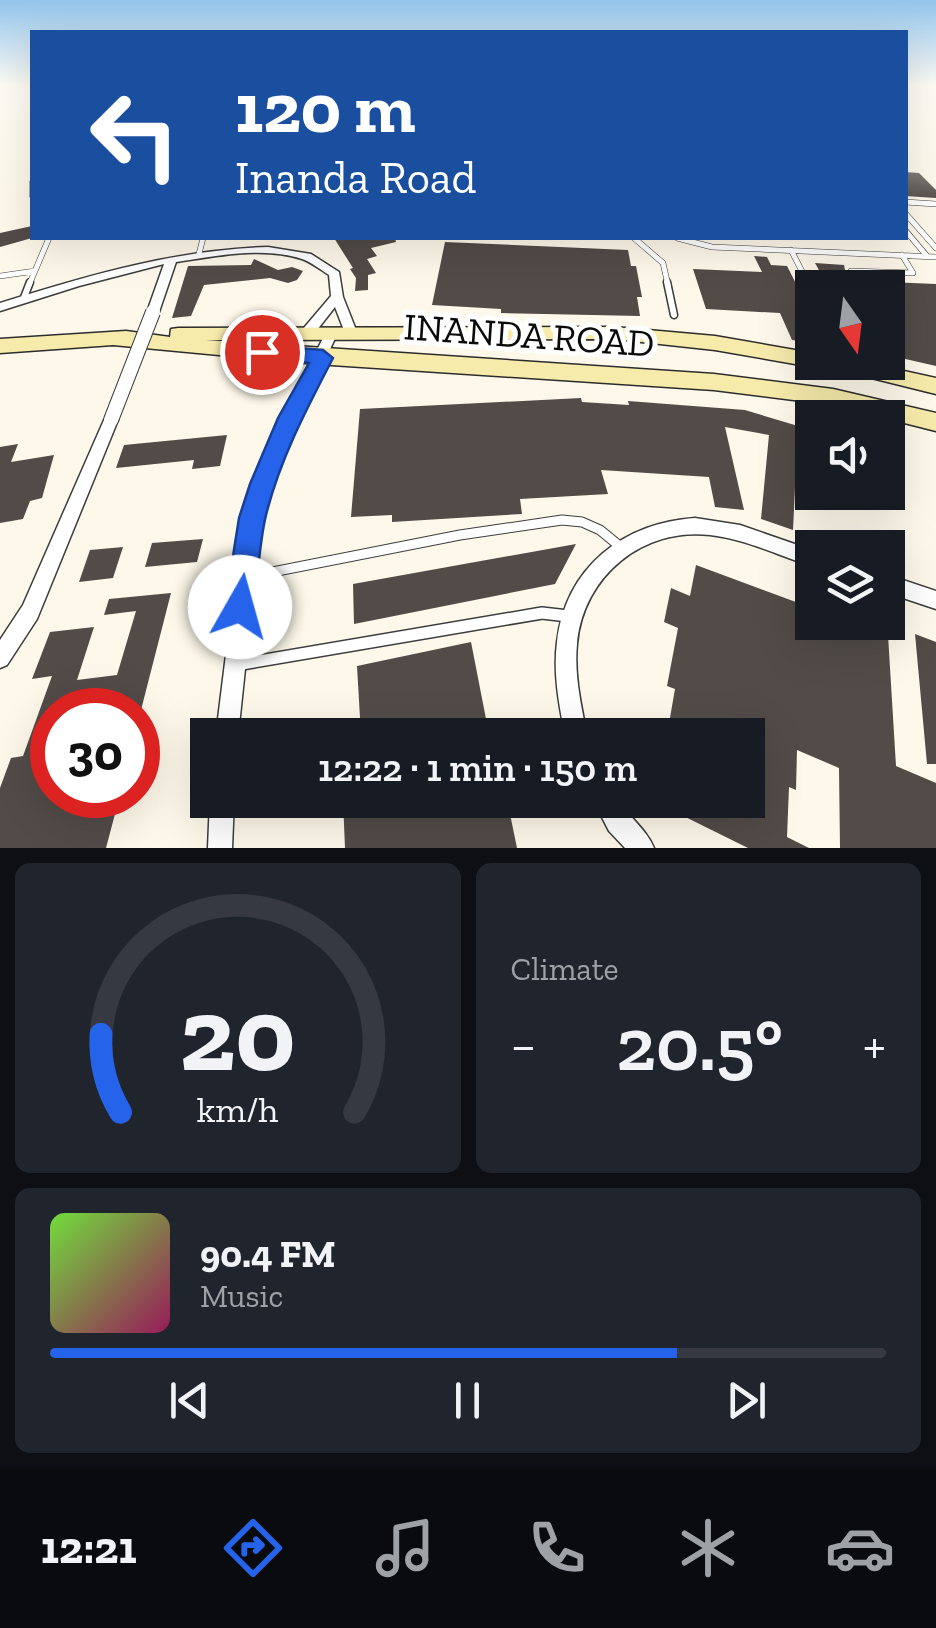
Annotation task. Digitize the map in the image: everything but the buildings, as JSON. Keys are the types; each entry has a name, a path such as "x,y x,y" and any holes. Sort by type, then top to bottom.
{"main road":[{"name":"INANDA ROAD","path":"0,346 188,333 614,334 715,343 795,357"},
{"name":"INANDA ROAD","path":"114,339 323,358 714,382 833,397 936,422"},
{"path":"905,379 936,386"}],"street":[{"path":"0,308 200,254 264,250 308,255 335,274 341,334 290,418 252,518 242,578 229,718"},
{"path":"0,658 30,612 111,420 171,259"},
{"path":"308,332 336,297"},
{"path":"574,718 567,658 572,617 594,574 622,548 662,530 693,526 722,529 795,553"},
{"path":"905,590 936,600"},
{"path":"220,848 221,818"},
{"path":"616,818 642,848"}],"lane":[{"path":"908,202 936,204"},
{"path":"908,216 935,246"},
{"path":"908,234 927,256"},
{"path":"23,300 48,240"},
{"path":"200,254 203,240"},
{"path":"636,240 663,263 674,315"},
{"path":"686,240 712,246 936,257"},
{"path":"791,250 801,270"},
{"path":"902,255 913,273 905,273"},
{"path":"0,276 35,272"},
{"path":"242,578 460,535 562,520 582,522 600,530 622,548"},
{"path":"234,665 542,613 572,617"}],"route":[{"path":"240,607 252,518 263,484 290,418 323,358 262,352"}]}
